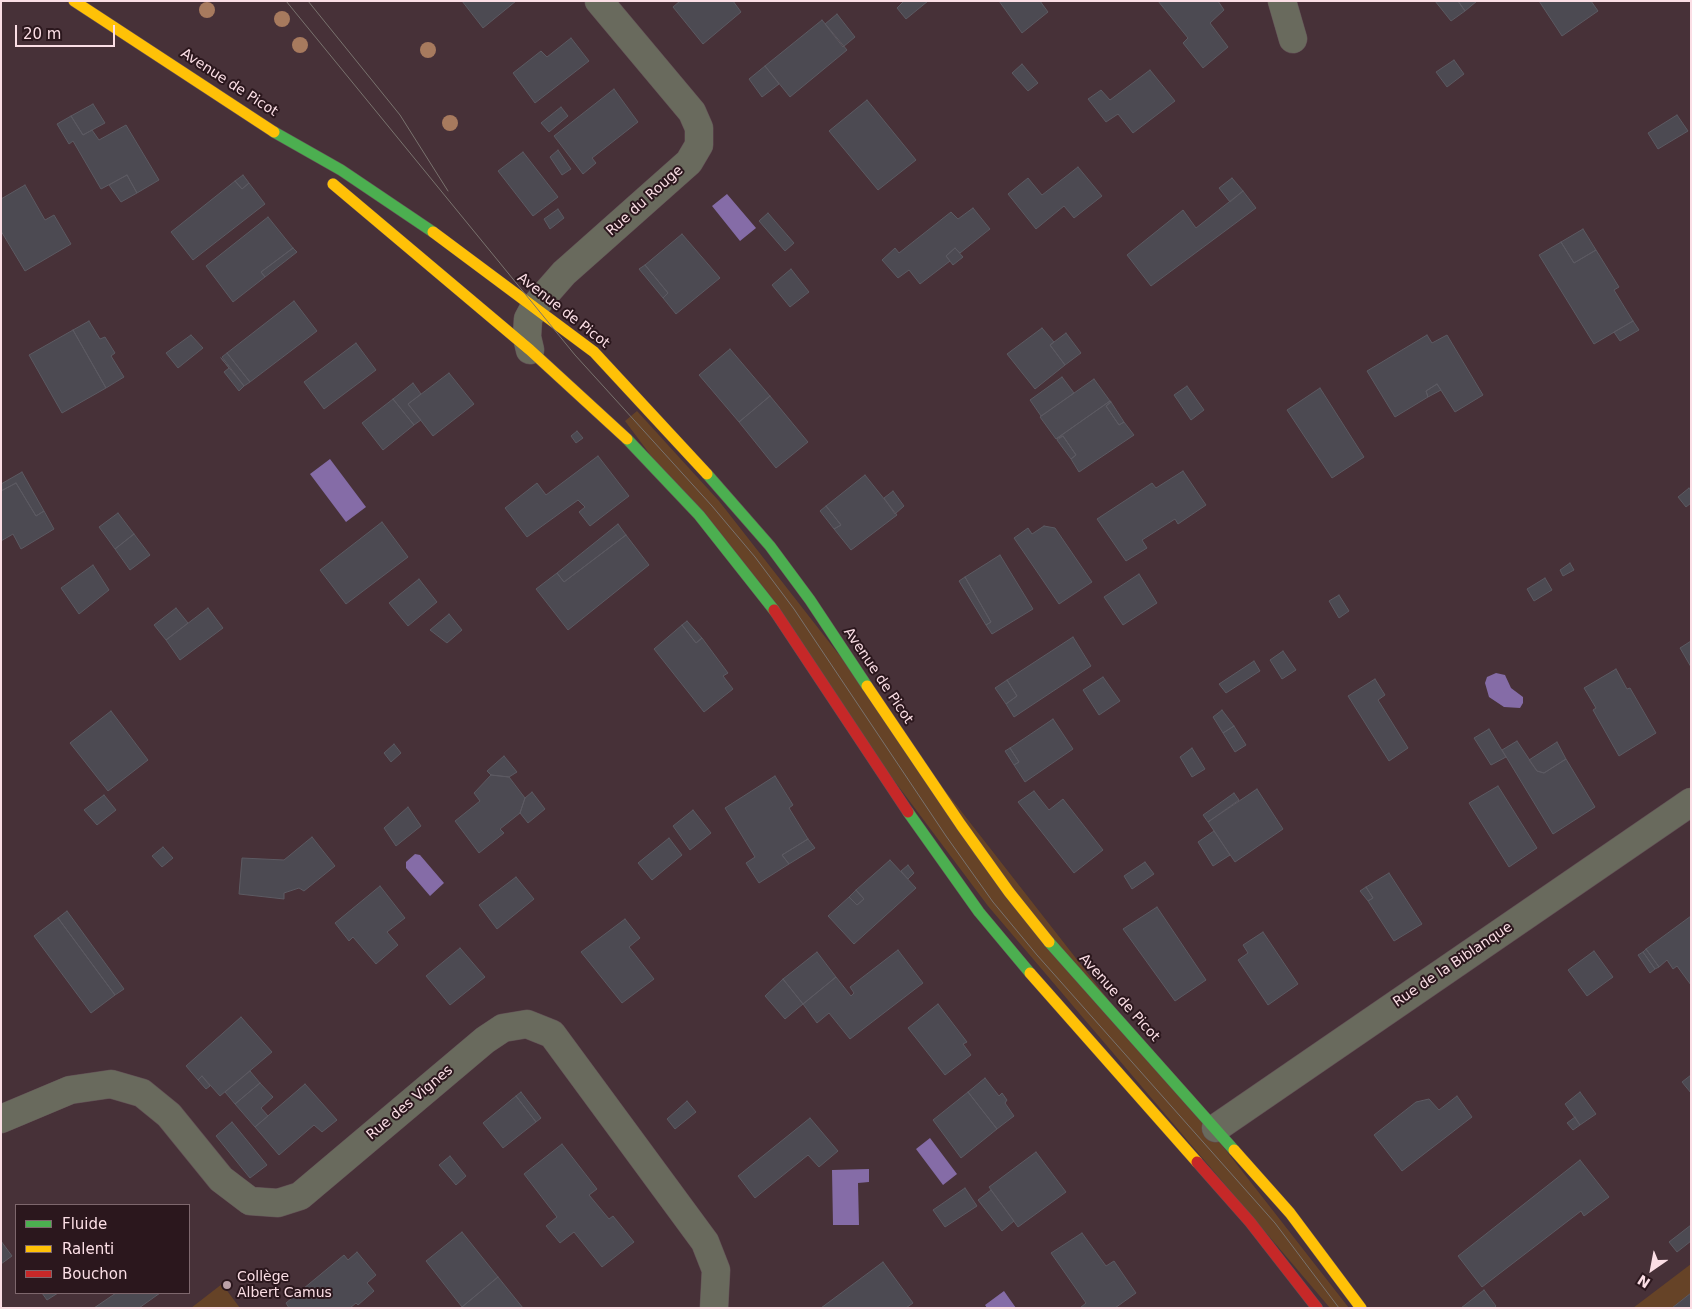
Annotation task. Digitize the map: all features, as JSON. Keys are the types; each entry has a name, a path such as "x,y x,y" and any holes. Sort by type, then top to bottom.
{"street":[{"name":"Avenue de Picot","path":"74,1 292,143 349,175 444,240 535,306 594,352 726,495 770,546 810,600 1009,892 1051,944 1290,1213 1361,1308"},
{"name":"Rue du Rouge","path":"530,350 527,337 528,319 535,306 564,273 689,162 699,145 699,128 692,112 599,1"},
{"path":"1282,1 1294,39"},
{"name":"Avenue de Picot","path":"292,143 332,182 530,350 637,448 699,515 740,564 779,616 932,848 979,912 1023,965 1250,1222 1317,1308"},
{"name":"Rue de la Biblanque","path":"1216,1128 1691,802"},
{"name":"Rue des Vignes","path":"1,1119 70,1090 111,1084 142,1094 170,1115 221,1179 250,1201 278,1202 300,1196 485,1040 503,1028 527,1024 552,1034 705,1242 716,1270 714,1308"}],"shaded area":[{"path":"727,194 756,228 740,241 712,206"},
{"path":"637,411 719,501 1349,1308 1330,1308 988,906 625,421"},
{"path":"330,459 366,507 346,522 310,474"},
{"path":"1496,673 1505,675 1511,688 1523,697 1523,703 1520,708 1504,707 1489,697 1485,683 1487,677"},
{"path":"415,854 420,855 444,883 430,896 406,868 406,862"},
{"path":"930,1138 957,1174 943,1185 916,1149"},
{"path":"869,1169 869,1182 858,1183 859,1225 833,1225 832,1170"},
{"path":"1691,1264 1691,1293 1672,1308 1633,1308"},
{"path":"222,1284 240,1308 191,1308"},
{"path":"1004,1291 1016,1308 987,1308 985,1305"}],"building":[{"path":"462,1 516,1 483,28"},
{"path":"680,1 733,1 741,12 703,44 673,7"},
{"path":"904,1 928,1 906,19 897,8"},
{"path":"999,1 1040,1 1048,12 1022,33"},
{"path":"1158,1 1218,1 1224,10 1210,23 1228,47 1203,68 1183,43 1188,38"},
{"path":"1435,1 1458,1 1465,11 1451,21"},
{"path":"1458,1 1477,1 1465,11"},
{"path":"1539,1 1591,1 1598,11 1562,36"},
{"path":"837,14 855,37 843,47 825,24"},
{"path":"822,20 847,50 790,97 765,66"},
{"path":"571,38 589,61 535,103 513,73 541,51 547,57"},
{"path":"1454,60 1464,74 1447,87 1436,72"},
{"path":"1022,64 1038,83 1028,91 1012,73"},
{"path":"765,66 779,84 762,97 749,79"},
{"path":"1150,70 1175,101 1133,133 1118,114 1106,122 1088,99 1101,90 1110,100"},
{"path":"614,89 638,122 592,158 596,163 583,174 554,136"},
{"path":"867,100 916,160 878,190 829,131"},
{"path":"93,104 105,123 83,135 71,116"},
{"path":"561,107 568,116 549,132 541,123"},
{"path":"1677,115 1688,131 1658,149 1648,133"},
{"path":"71,116 83,135 92,130 99,140 126,125 159,180 137,193 127,175 101,189 73,141 69,144 57,124"},
{"path":"558,150 571,169 562,175 550,157"},
{"path":"523,152 558,197 533,216 498,171"},
{"path":"1078,167 1102,196 1074,218 1064,206 1036,229 1008,194 1028,178 1042,195"},
{"path":"127,175 137,193 121,202 109,185"},
{"path":"243,175 249,183 242,189 235,181"},
{"path":"1232,178 1243,191 1230,202 1219,188"},
{"path":"235,181 242,189 249,183 265,204 193,260 171,232"},
{"path":"25,185 45,220 54,215 71,244 25,271 1,231 1,199"},
{"path":"1243,191 1256,208 1151,286 1127,255 1183,210 1196,228"},
{"path":"973,208 990,229 960,253 955,248 946,256 950,261 920,284 909,270 898,278 882,260 895,248 899,253 951,212 958,219"},
{"path":"558,209 564,218 550,229 544,219"},
{"path":"768,213 794,243 785,251 759,221"},
{"path":"268,217 293,248 261,272 265,277 233,302 206,266"},
{"path":"1583,229 1596,250 1574,263 1561,242"},
{"path":"682,234 720,278 676,314 663,298 668,293 645,265"},
{"path":"1561,242 1574,263 1596,250 1619,287 1614,290 1633,321 1594,344 1539,255"},
{"path":"293,248 297,252 265,277 261,272"},
{"path":"955,248 963,257 953,265 946,256"},
{"path":"645,265 668,293 663,298 639,269"},
{"path":"791,269 809,292 790,307 772,285"},
{"path":"294,301 317,331 250,382 227,353"},
{"path":"89,321 100,339 105,337 115,353 111,356 124,377 106,388 73,330"},
{"path":"1633,321 1639,330 1620,341 1614,332"},
{"path":"1042,328 1054,342 1050,345 1065,365 1035,389 1007,354"},
{"path":"73,330 106,388 62,413 29,355"},
{"path":"1066,333 1081,353 1065,365 1050,345"},
{"path":"191,335 203,348 178,368 166,353"},
{"path":"1427,335 1432,343 1447,335 1483,395 1455,412 1437,384 1426,391 1428,397 1395,417 1367,371"},
{"path":"356,343 376,370 324,409 304,382"},
{"path":"730,349 770,396 739,422 699,375"},
{"path":"227,353 250,382 244,386 222,357"},
{"path":"221,358 244,386 239,391 224,372 229,368"},
{"path":"449,373 474,404 433,436 408,404"},
{"path":"1062,377 1074,393 1041,416 1030,400"},
{"path":"1094,379 1110,401 1056,439 1040,417"},
{"path":"413,383 421,394 408,404 421,420 414,425 393,399"},
{"path":"1437,384 1441,390 1428,397 1426,391"},
{"path":"1187,386 1204,410 1191,420 1174,395"},
{"path":"1320,388 1364,457 1332,478 1287,410"},
{"path":"770,396 808,442 776,468 739,422"},
{"path":"393,399 414,425 383,450 362,423"},
{"path":"1110,401 1106,406 1119,425 1124,422 1134,435 1079,472 1071,459 1076,455 1063,436 1056,439"},
{"path":"1111,402 1124,422 1119,425 1106,406"},
{"path":"577,431 583,438 576,443 571,436"},
{"path":"1063,436 1076,455 1071,459 1057,440"},
{"path":"598,456 629,496 590,526 579,512 585,507 578,500 527,537 505,508 537,483 546,495"},
{"path":"1183,471 1206,505 1178,524 1175,519 1142,540 1147,548 1126,561 1097,519 1152,483 1156,488"},
{"path":"22,472 44,511 36,516 16,483 1,491 1,484"},
{"path":"865,475 897,515 851,550 834,529 841,525 826,506"},
{"path":"16,483 36,516 44,511 54,529 21,549 13,534 1,541 1,491"},
{"path":"1689,488 1691,491 1691,503 1686,507 1678,497"},
{"path":"893,491 904,506 895,514 884,498"},
{"path":"826,506 841,525 834,529 820,511"},
{"path":"118,513 134,534 115,549 99,527"},
{"path":"382,522 408,557 346,604 320,570"},
{"path":"618,524 626,535 564,582 557,573"},
{"path":"1044,526 1055,528 1092,582 1059,604 1014,538 1028,528 1032,534"},
{"path":"134,534 150,555 130,570 115,549"},
{"path":"626,535 649,565 568,630 536,589 557,573 564,582"},
{"path":"1000,555 1033,609 992,634 986,625 991,622 965,577"},
{"path":"1570,563 1574,570 1563,576 1560,570"},
{"path":"93,565 109,590 79,614 61,588"},
{"path":"1139,574 1157,603 1123,625 1104,597"},
{"path":"965,577 991,622 986,625 959,581"},
{"path":"1545,578 1552,590 1534,601 1527,589"},
{"path":"419,579 437,602 408,626 389,603"},
{"path":"1339,595 1349,611 1339,618 1329,601"},
{"path":"176,608 188,623 166,640 154,625"},
{"path":"208,608 223,628 180,660 166,640"},
{"path":"449,614 462,630 447,643 430,630"},
{"path":"687,621 702,638 696,643 682,625"},
{"path":"682,625 696,643 702,638 728,673 723,676 733,689 704,712 654,649"},
{"path":"1073,637 1091,666 1014,717 1006,704 1017,696 1007,680"},
{"path":"1691,641 1691,667 1680,648"},
{"path":"1283,651 1296,670 1282,679 1270,660"},
{"path":"1254,661 1260,671 1226,693 1219,684"},
{"path":"1616,669 1627,689 1630,688 1656,733 1619,756 1593,710 1596,708 1584,688"},
{"path":"1103,677 1120,701 1099,715 1083,690"},
{"path":"1375,679 1385,695 1378,700 1408,748 1389,761 1348,696"},
{"path":"1007,680 1017,696 1006,704 995,688"},
{"path":"1222,710 1234,726 1223,733 1213,717"},
{"path":"111,711 148,760 108,791 70,743"},
{"path":"1053,719 1073,749 1025,782 1014,765 1019,762 1010,748"},
{"path":"1234,726 1246,745 1235,752 1223,733"},
{"path":"1489,729 1506,757 1491,765 1474,738"},
{"path":"1517,741 1537,771 1544,773 1566,759 1595,807 1553,834 1502,750"},
{"path":"1557,742 1566,759 1544,773 1537,771 1529,760"},
{"path":"394,744 401,753 391,762 384,753"},
{"path":"1010,748 1019,762 1014,765 1005,751"},
{"path":"1192,748 1205,769 1192,777 1180,757"},
{"path":"504,756 517,772 509,777 491,775 487,771"},
{"path":"491,775 509,777 525,798 520,813 500,829 504,833 479,853 455,821 480,801 474,793"},
{"path":"775,776 793,805 789,808 808,839 782,855 789,864 759,883 746,863 755,857 725,808"},
{"path":"1498,786 1537,848 1509,867 1469,803"},
{"path":"1257,789 1283,829 1235,862 1208,822"},
{"path":"1034,791 1049,810 1063,799 1103,850 1074,873 1018,802"},
{"path":"532,792 545,809 528,823 520,813 525,798"},
{"path":"1234,793 1239,800 1208,822 1203,815"},
{"path":"104,795 116,810 97,825 84,810"},
{"path":"408,807 421,826 396,846 384,828"},
{"path":"693,810 711,833 690,850 673,826"},
{"path":"1214,831 1230,855 1213,866 1198,842"},
{"path":"312,837 335,866 304,891 299,888 284,893 284,899 239,894 242,858 284,860"},
{"path":"669,838 682,855 652,880 638,863"},
{"path":"808,839 815,848 789,864 782,855"},
{"path":"163,847 173,858 162,867 152,856"},
{"path":"890,860 916,888 854,944 828,916 849,897 857,905 864,899 856,890"},
{"path":"1145,862 1154,874 1132,889 1124,876"},
{"path":"908,865 914,873 908,879 901,871"},
{"path":"1389,873 1422,924 1394,941 1368,901 1373,898 1366,887"},
{"path":"516,877 534,899 497,929 479,905"},
{"path":"380,886 405,918 387,932 398,945 376,964 353,937 349,941 335,923"},
{"path":"1366,887 1373,898 1368,901 1360,891"},
{"path":"856,890 864,899 857,905 849,897"},
{"path":"1157,907 1206,980 1175,1001 1123,929"},
{"path":"67,911 124,989 115,995 58,918"},
{"path":"1691,916 1691,985 1677,966 1673,969 1667,960 1659,967 1646,949"},
{"path":"58,918 115,995 91,1013 34,936"},
{"path":"625,919 640,938 629,947 654,979 622,1003 581,952"},
{"path":"1263,932 1298,984 1268,1005 1238,960 1248,953 1243,945"},
{"path":"460,948 485,977 450,1005 426,976"},
{"path":"1646,949 1659,967 1655,969 1643,952"},
{"path":"898,950 923,983 850,1039 829,1013 817,1023 803,1004 836,977 851,996 854,993 850,987"},
{"path":"1594,951 1613,977 1587,996 1568,970"},
{"path":"817,952 836,977 803,1004 783,979"},
{"path":"1643,952 1655,969 1650,973 1638,955"},
{"path":"783,979 803,1004 785,1019 765,996"},
{"path":"938,1004 967,1042 963,1044 971,1055 945,1075 908,1028"},
{"path":"241,1017 272,1052 220,1096 202,1076 198,1080 186,1066"},
{"path":"250,1071 260,1083 235,1104 225,1092"},
{"path":"1691,1075 1691,1093 1682,1082"},
{"path":"202,1076 210,1086 206,1089 198,1080"},
{"path":"985,1078 999,1096 1002,1093 1007,1100 1005,1103 1014,1116 997,1129 968,1092"},
{"path":"260,1083 273,1097 261,1108 268,1116 255,1127 235,1104"},
{"path":"305,1084 337,1120 322,1132 314,1125 279,1155 255,1127"},
{"path":"521,1092 541,1118 536,1122 516,1096"},
{"path":"968,1092 997,1129 961,1158 933,1120"},
{"path":"1580,1092 1596,1114 1580,1125 1565,1104"},
{"path":"516,1096 536,1122 503,1148 483,1123"},
{"path":"1457,1096 1472,1117 1402,1171 1374,1135 1416,1102 1429,1099 1439,1110"},
{"path":"687,1101 696,1112 675,1129 667,1119"},
{"path":"1575,1117 1580,1125 1573,1130 1567,1123"},
{"path":"810,1118 838,1151 819,1167 808,1155 755,1198 738,1176"},
{"path":"232,1122 267,1165 250,1178 216,1136"},
{"path":"562,1144 597,1189 589,1195 609,1219 613,1216 634,1242 602,1267 574,1232 560,1243 546,1226 557,1217 524,1174"},
{"path":"1036,1152 1066,1192 1018,1227 989,1187"},
{"path":"450,1156 466,1176 456,1185 439,1165"},
{"path":"1580,1160 1609,1197 1584,1216 1581,1211 1482,1287 1458,1256"},
{"path":"965,1188 977,1206 945,1227 933,1210"},
{"path":"991,1190 1014,1221 1002,1231 978,1200"},
{"path":"1691,1225 1691,1241 1677,1252 1669,1242"},
{"path":"462,1232 498,1277 462,1307 426,1261"},
{"path":"1082,1233 1106,1266 1114,1261 1136,1293 1115,1308 1080,1308 1086,1303 1051,1253"},
{"path":"1,1241 12,1256 1,1264"},
{"path":"357,1252 376,1275 367,1283 374,1291 358,1305 356,1303 350,1308 289,1308 286,1303 344,1255 348,1260"},
{"path":"883,1262 913,1303 906,1308 821,1308"},
{"path":"498,1277 523,1308 462,1307"},
{"path":"1484,1290 1496,1306 1494,1308 1461,1308"},
{"path":"1691,1293 1691,1308 1672,1308"},
{"path":"43,1294 56,1294 47,1300"},
{"path":"115,1294 159,1294 139,1308 94,1308"}],"tram line":[{"path":"286,1 575,355 712,506 755,557 794,609 946,836 993,902 1037,955 1275,1223 1339,1308"},
{"path":"308,1 400,115 448,191"}],"traffic: fast":[{"path":"274,132 341,170 433,232"},
{"path":"627,439 699,515 774,610"},
{"path":"707,474 770,546 810,600 867,686"},
{"path":"908,812 979,912 1030,973"},
{"path":"1049,942 1234,1150"}],"traffic: slow":[{"path":"74,1 274,132"},
{"path":"333,184 530,350 627,439"},
{"path":"433,232 594,352 707,474"},
{"path":"867,686 961,825 1009,892 1049,942"},
{"path":"1030,973 1197,1162"},
{"path":"1234,1150 1290,1213 1361,1308"}],"traffic: jam":[{"path":"774,610 908,812"},
{"path":"1197,1162 1250,1222 1317,1308"}],"place":[{"name":"Collège Albert Camus","path":"227,1285"}]}
